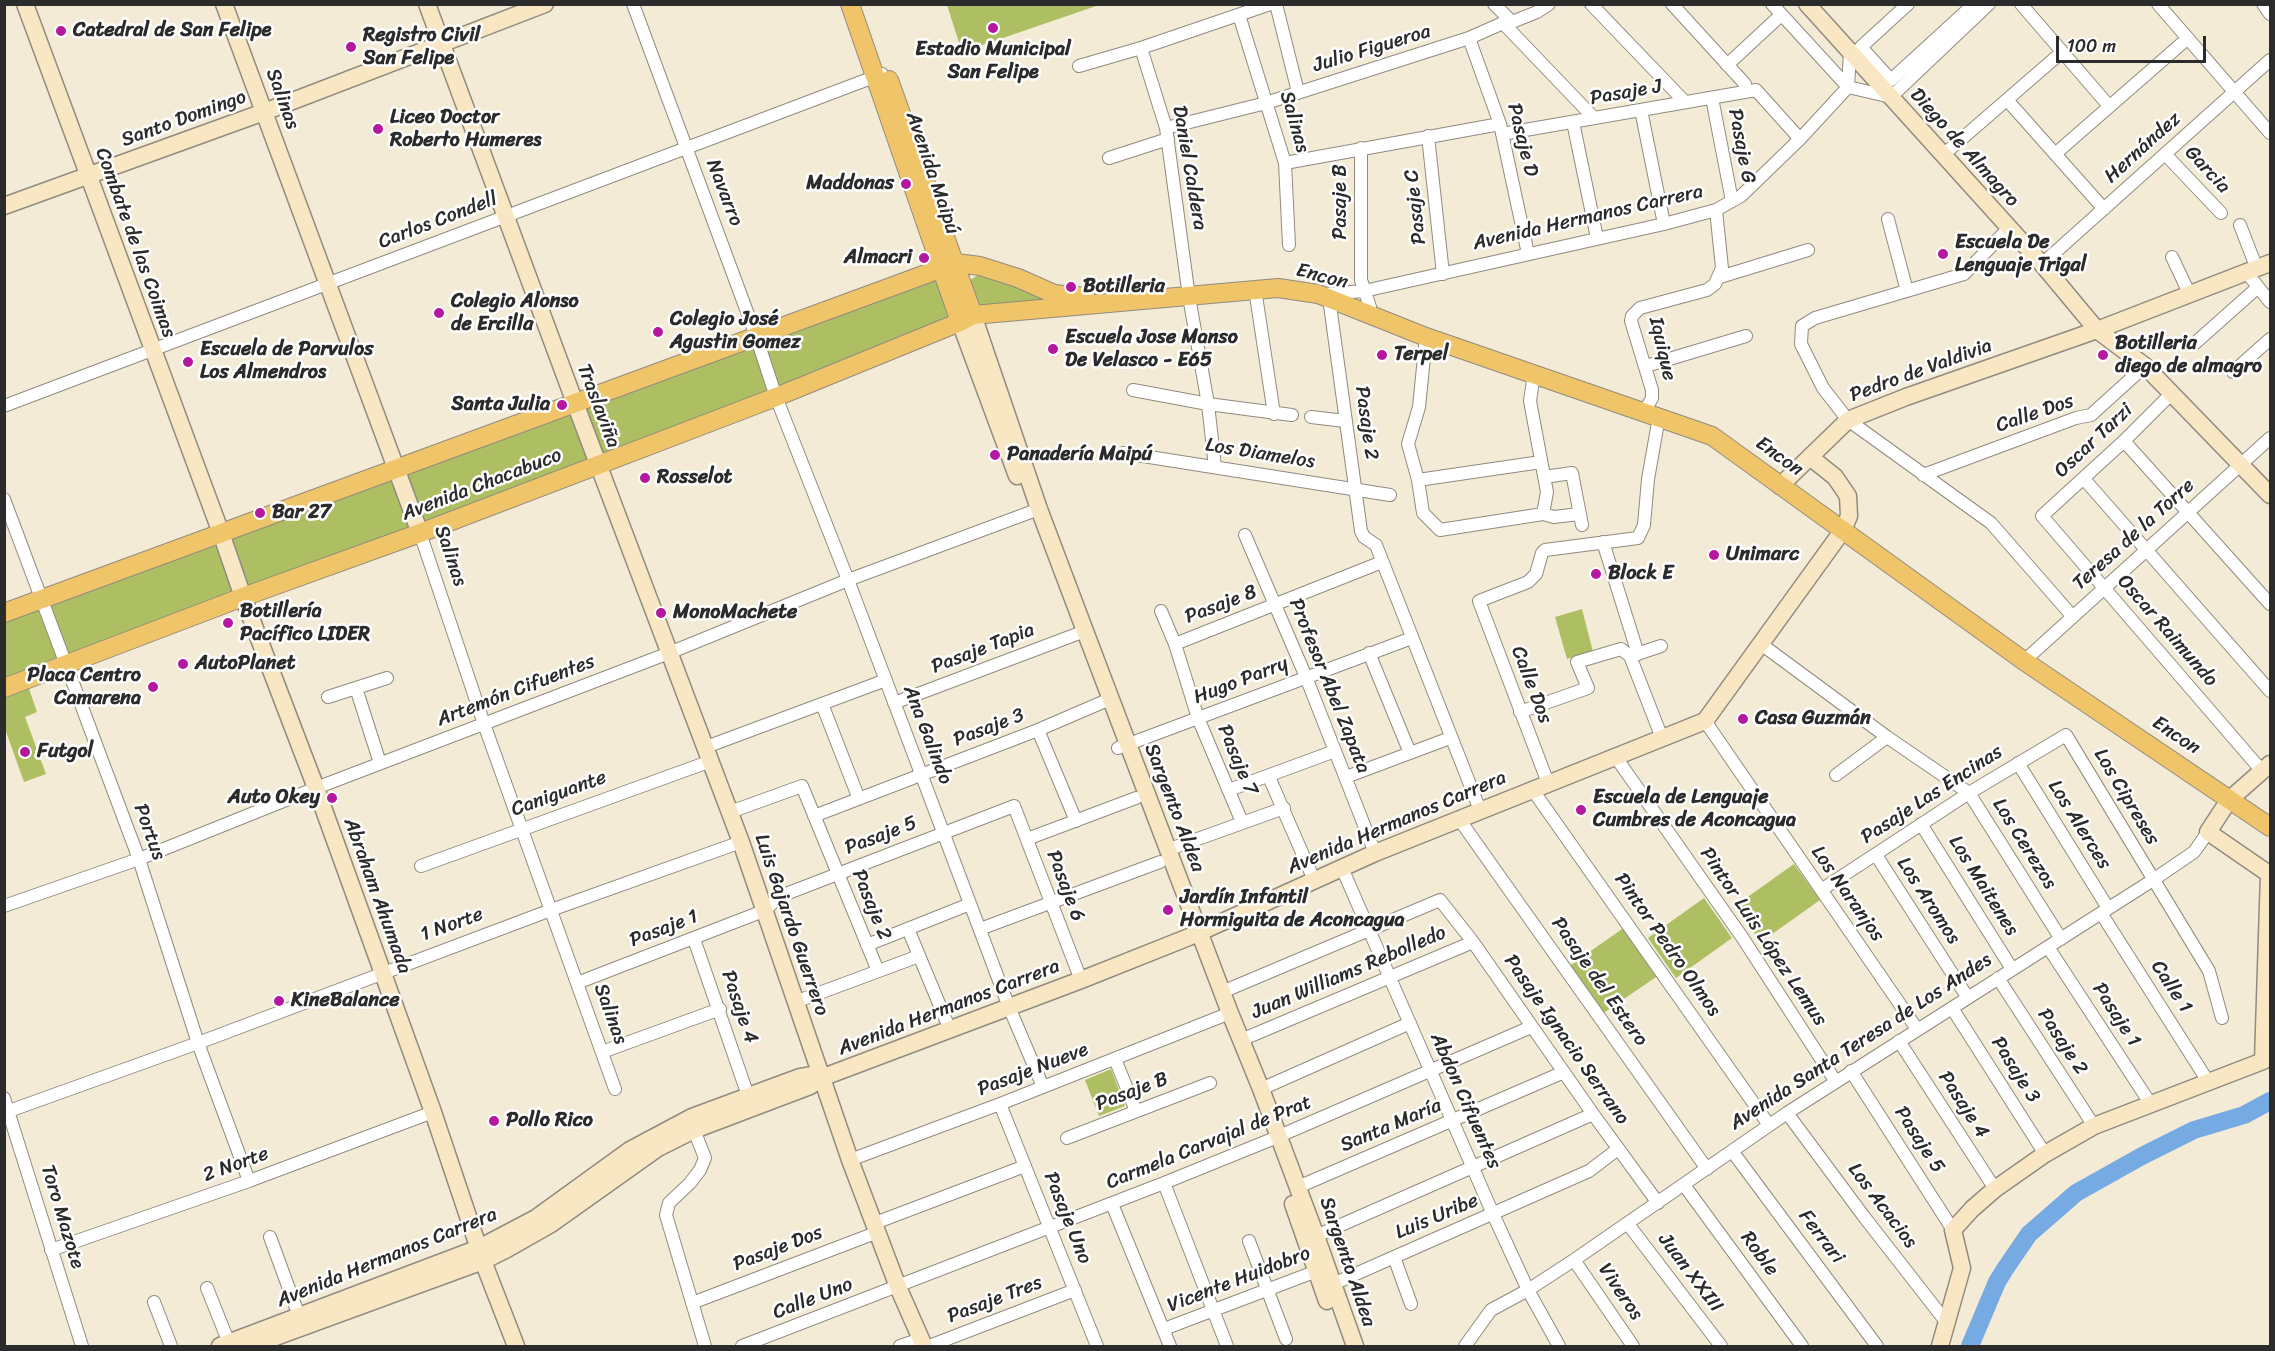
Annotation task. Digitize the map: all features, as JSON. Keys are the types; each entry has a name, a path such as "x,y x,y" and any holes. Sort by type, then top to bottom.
{"main road":[{"name":"Avenida Maipú","path":"850,4 880,74 966,319"},
{"name":"Avenida Maipú","path":"863,4 880,74"},
{"name":"Encon","path":"948,265 990,269 1018,278 1054,294 1079,297 1189,297"},
{"path":"4,613 948,265"},
{"name":"Encon","path":"966,319 1278,288 1323,296 1426,337 1712,436 2024,661 2271,827"},
{"name":"Avenida Chacabuco","path":"4,688 776,397 966,319"}],"street":[{"name":"Combate de las Coimas","path":"24,4 243,597"},
{"name":"Salinas","path":"224,4 397,468 484,724 615,1089"},
{"name":"Traslaviña","path":"427,4 669,652"},
{"name":"Santo Domingo","path":"4,206 264,112 545,4"},
{"name":"Navarro","path":"633,4 756,336 776,397"},
{"path":"1079,66 1141,48 1270,4"},
{"name":"Salinas","path":"1276,4 1298,92"},
{"path":"1494,4 1508,23 1594,118"},
{"name":"Julio Figueroa","path":"1108,158 1167,133 1470,38 1537,12 1549,4"},
{"path":"1591,4 1685,102"},
{"path":"1672,4 1800,139"},
{"path":"1772,4 1848,87 1891,97 1989,4"},
{"name":"Diego de Almagro","path":"1807,4 2042,264 2097,330 2145,366 2271,495"},
{"path":"1848,87 1850,52 1901,4"},
{"path":"1908,4 1861,47 1891,80 1974,4"},
{"path":"2021,4 2109,106"},
{"path":"2158,4 2271,134"},
{"path":"2262,4 2271,14"},
{"name":"Salinas","path":"1239,15 1285,163 1289,245"},
{"path":"1728,65 1781,15"},
{"name":"Pasaje D","path":"1470,38 1501,129 1528,254"},
{"path":"2055,154 2188,38"},
{"name":"Daniel Caldera","path":"1141,48 1167,133 1189,297"},
{"path":"1943,155 2062,52"},
{"name":"Hernández","path":"2042,264 2271,60"},
{"name":"Carlos Condell","path":"4,406 880,74"},
{"name":"Pasaje J","path":"1285,163 1428,136 1573,122 1713,98 1750,87"},
{"name":"Avenida Hermanos Carrera","path":"1323,296 1364,291 1443,274 1716,210 1740,196 1800,139 1848,87"},
{"name":"Pasaje G","path":"1713,98 1732,201"},
{"path":"2008,101 2104,209"},
{"path":"1641,110 1664,224"},
{"path":"1573,122 1597,238"},
{"name":"Pasaje C","path":"1428,136 1443,274"},
{"name":"Pasaje B","path":"1361,148 1360,280 1364,291"},
{"name":"Garcia","path":"2165,154 2221,213"},
{"path":"1716,210 1722,258 1720,277 1808,250"},
{"path":"1888,219 1907,291"},
{"path":"2194,344 2257,288 2258,268 2240,225"},
{"path":"2008,229 1964,274 1815,318 1802,327 1801,344 1822,388 1848,420 1991,523 2073,617"},
{"path":"2172,257 2190,295"},
{"name":"Pedro de Valdivia","path":"1780,486 1848,420 1906,397 2097,330 2258,268"},
{"name":"Iquique","path":"1603,542 1638,538 1642,533 1648,479 1652,394 1646,366 1631,321 1634,313 1640,308 1707,290 1720,277"},
{"path":"2257,288 2271,302"},
{"path":"1255,289 1274,414"},
{"path":"1364,291 1370,307 1370,316"},
{"name":"Pasaje 2","path":"1323,296 1356,489 1360,531 1364,537 1376,545 1382,562"},
{"path":"1189,297 1208,404 1215,467"},
{"name":"Sargento Aldea","path":"966,319 1105,701 1274,1138 1322,1269 1344,1347"},
{"path":"1646,366 1746,336"},
{"path":"1426,337 1419,407 1408,444 1418,480 1423,513 1440,530 1544,514 1580,520 1572,473 1544,477"},
{"path":"2233,372 2271,339"},
{"name":"Calle Dos","path":"1923,475 2076,418 2091,415 2145,366"},
{"path":"1534,374 1530,401 1547,492 1544,514"},
{"path":"1134,390 1208,404 1292,415"},
{"name":"Oscar Tarzi","path":"2042,516 2084,479 2172,393"},
{"name":"Ana Galindo","path":"776,397 848,580 1009,1007 1043,1086"},
{"path":"1311,417 1345,421"},
{"name":"Teresa de la Torre","path":"2024,661 2271,438"},
{"path":"2124,441 2271,604"},
{"name":"Los Diamelos","path":"1124,453 1390,495"},
{"path":"1705,721 1843,530 1849,516 1848,496 1835,477 1810,457"},
{"path":"1418,480 1541,462"},
{"path":"2084,479 2271,691"},
{"name":"Portus","path":"4,499 139,859 198,1042 249,1181"},
{"name":"Artemón Cifuentes","path":"4,906 139,859 848,580 1035,510"},
{"name":"Oscar Raimundo","path":"2042,516 2266,768"},
{"name":"Profesor Abel Zapata","path":"1245,535 1306,677 1375,853"},
{"path":"1603,542 1634,655 1662,738"},
{"name":"Calle Dos","path":"1540,786 1520,712 1479,602 1528,582 1536,574 1542,553 1549,549 1603,542"},
{"path":"1382,562 1480,810"},
{"name":"Pasaje 8","path":"1175,644 1382,562"},
{"name":"Abraham Ahumada","path":"243,597 433,1112 481,1254 516,1347"},
{"name":"Pasaje 7","path":"1161,611 1175,644 1198,718 1242,822"},
{"name":"Pasaje Tapia","path":"894,703 1080,633"},
{"name":"Hugo Parry","path":"1123,746 1369,652 1412,638"},
{"name":"Los Cerezos","path":"1761,644 1970,793 2061,939"},
{"path":"1520,712 1588,688 1577,662 1621,649 1634,655 1661,646"},
{"name":"Luis Gajardo Guerrero","path":"669,652 766,910 795,1002 850,1160 898,1287 924,1344"},
{"path":"1369,652 1410,753"},
{"path":"328,697 387,678"},
{"name":"Caniguante","path":"421,866 708,754 822,704 885,680"},
{"path":"356,688 380,763"},
{"name":"Pasaje 3","path":"814,816 1038,730 1105,701"},
{"path":"822,704 859,799"},
{"name":"Avenida Hermanos Carrera","path":"224,1345 299,1316 526,1239 658,1148 694,1130 810,1086 821,1078 1194,935 1375,853 1705,721"},
{"name":"Los Naranjos","path":"1705,721 1917,1029"},
{"name":"Pasaje 6","path":"1038,730 1076,821"},
{"name":"Pasaje Las Encinas","path":"1821,890 1921,824 2066,735"},
{"name":"Los Cipreses","path":"2066,735 2210,971 2222,1018"},
{"path":"1836,775 1887,736"},
{"path":"1346,777 1450,738"},
{"name":"Sargento Aldea","path":"1123,746 1136,798 1164,856"},
{"path":"1229,790 1335,751"},
{"name":"Pintor Luis López Lemus","path":"1616,756 1742,937 1836,1082"},
{"name":"Los Alerces","path":"2018,763 2104,910"},
{"name":"Avenida Santa Teresa de Los Andes","path":"1465,1347 1491,1310 1528,1290 1574,1260 1851,1071 2194,852 2229,800 2266,768"},
{"path":"1269,777 1314,880"},
{"name":"Pasaje 2","path":"730,812 802,786 878,971"},
{"name":"Pintor Pedro Olmos","path":"1540,786 1769,1125"},
{"path":"1026,839 1136,798"},
{"name":"Pasaje 6","path":"1014,806 1081,980"},
{"name":"Pasaje 5","path":"766,910 778,897 1014,806"},
{"path":"980,929 1051,904 1242,822 1284,808"},
{"name":"Pasaje del Estero","path":"1459,819 1707,1169"},
{"name":"Los Maitenes","path":"1921,824 2012,969"},
{"path":"1940,1347 1962,1269 1953,1230 1972,1209 1995,1189 2044,1154 2094,1126 2263,1061 2269,874 2208,832"},
{"name":"1 Norte","path":"9,1111 382,972 741,842"},
{"name":"Los Aromos","path":"1876,855 1968,998"},
{"name":"Abdon Cifuentes","path":"1342,868 1493,1214 1528,1290 1559,1347"},
{"name":"Pasaje Ignacio Serrano","path":"1368,930 1440,900 1473,942 1531,1027 1658,1203"},
{"path":"867,945 970,904"},
{"name":"Pasaje 1","path":"577,983 766,910"},
{"name":"Calle 1","path":"2104,910 2209,1083"},
{"name":"Pasaje 2","path":"908,928 950,1030"},
{"path":"1222,992 1368,930"},
{"name":"Sargento Aldea","path":"1194,935 1222,992 1225,1015 1241,1040 1261,1089 1274,1138 1298,1187 1316,1236 1322,1269 1333,1284 1354,1347"},
{"name":"Pasaje 4","path":"694,939 720,1009 745,1088"},
{"name":"Juan Williams Rebolledo","path":"1241,1040 1389,975 1473,942"},
{"name":"Pasaje 1","path":"2048,947 2150,1103"},
{"path":"795,1002 919,956"},
{"name":"Pasaje 2","path":"1998,978 2094,1126"},
{"name":"Pasaje 3","path":"1952,1008 2044,1154"},
{"path":"602,1052 720,1009"},
{"name":"Pasaje Nueve","path":"850,1160 1000,1104 1225,1015"},
{"path":"1261,1089 1410,1023"},
{"name":"Carmela Carvajal de Prat","path":"898,1287 1274,1138 1531,1027"},
{"name":"Pasaje 4","path":"1899,1041 1995,1189"},
{"path":"1115,1059 1136,1111"},
{"name":"Pasaje 5","path":"1851,1071 1953,1230"},
{"name":"Santa María","path":"1298,1187 1564,1072"},
{"name":"Avenida Hermanos Carrera","path":"251,1347 481,1254 536,1218 630,1150 675,1125 800,1077 811,1075 821,1078"},
{"name":"Pasaje B","path":"1067,1138 1210,1083"},
{"name":"Toro Mazote","path":"4,1098 82,1347"},
{"name":"Pasaje Uno","path":"1000,1104 1097,1347"},
{"name":"2 Norte","path":"51,1250 249,1181 433,1112"},
{"name":"Los Acacios","path":"1787,1113 1947,1323"},
{"path":"1316,1236 1593,1114"},
{"path":"694,1130 705,1158 690,1183 669,1203 666,1215 705,1347"},
{"name":"Luis Uribe","path":"1333,1284 1589,1171 1618,1149"},
{"name":"Ferrari","path":"1732,1151 1877,1347"},
{"name":"Pasaje Dos","path":"692,1303 1025,1166"},
{"path":"1164,1183 1227,1347"},
{"name":"Roble","path":"1684,1185 1802,1347"},
{"path":"1112,1204 1170,1347"},
{"name":"Juan XXIII","path":"1628,1224 1720,1347"},
{"path":"270,1237 299,1316"},
{"path":"1249,1241 1286,1339"},
{"path":"1394,1257 1411,1304"},
{"name":"Viveros","path":"1574,1260 1633,1347"},
{"name":"Vicente Huidobro","path":"1164,1329 1322,1269"},
{"path":"207,1287 224,1345"},
{"name":"Calle Uno","path":"742,1347 898,1287"},
{"name":"Pasaje Tres","path":"900,1347 924,1344 1075,1290"},
{"path":"154,1302 171,1347"}],"green space":[{"name":"Estadio Municipal San Felipe","path":"947,4 1099,5 962,52"},
{"path":"935,273 952,321 5,682 5,620"},
{"path":"985,274 1051,301 981,305 974,300 969,281 978,275"},
{"path":"1582,609 1593,652 1567,659 1555,617"},
{"name":"Futgol","path":"27,683 37,712 25,717 46,774 24,782 5,729 5,691"},
{"path":"1794,864 1820,900 1761,942 1735,906"},
{"path":"1704,898 1732,938 1676,978 1648,938"},
{"path":"1625,927 1659,975 1602,1014 1568,967"},
{"path":"1111,1069 1125,1106 1099,1116 1085,1080"}],"waterway":[{"path":"1970,1346 1997,1282 2029,1234 2076,1193 2194,1130 2244,1115 2270,1101"}],"place":[{"name":"Estadio Municipal San Felipe","path":"993,28"},
{"name":"Catedral de San Felipe","path":"61,31"},
{"name":"Registro Civil San Felipe","path":"351,47"},
{"name":"Liceo Doctor Roberto Humeres","path":"378,129"},
{"name":"Maddonas","path":"906,184"},
{"name":"Escuela De Lenguaje Trigal","path":"1943,254"},
{"name":"Almacri","path":"924,258"},
{"name":"Botilleria","path":"1071,287"},
{"name":"Colegio Alonso de Ercilla","path":"439,313"},
{"name":"Colegio José Agustin Gomez","path":"658,332"},
{"name":"Escuela Jose Manso De Velasco - E65","path":"1053,349"},
{"name":"Terpel","path":"1382,355"},
{"name":"Botilleria diego de almagro","path":"2103,355"},
{"name":"Escuela de Parvulos Los Almendros","path":"188,362"},
{"name":"Santa Julia","path":"562,405"},
{"name":"Panadería Maipú","path":"995,455"},
{"name":"Rosselot","path":"645,478"},
{"name":"Bar 27","path":"260,513"},
{"name":"Unimarc","path":"1714,555"},
{"name":"Block E","path":"1596,574"},
{"name":"MonoMachete","path":"661,613"},
{"name":"Botillería Pacífico LIDER","path":"228,623"},
{"name":"AutoPlanet","path":"183,664"},
{"name":"Placa Centro Camarena","path":"153,687"},
{"name":"Casa Guzmán","path":"1743,719"},
{"name":"Futgol","path":"25,752"},
{"name":"Auto Okey","path":"332,798"},
{"name":"Escuela de Lenguaje Cumbres de Aconcagua","path":"1581,810"},
{"name":"Jardín Infantil Hormiguita de Aconcagua","path":"1168,910"},
{"name":"KineBalance","path":"279,1001"},
{"name":"Pollo Rico","path":"494,1121"}]}
